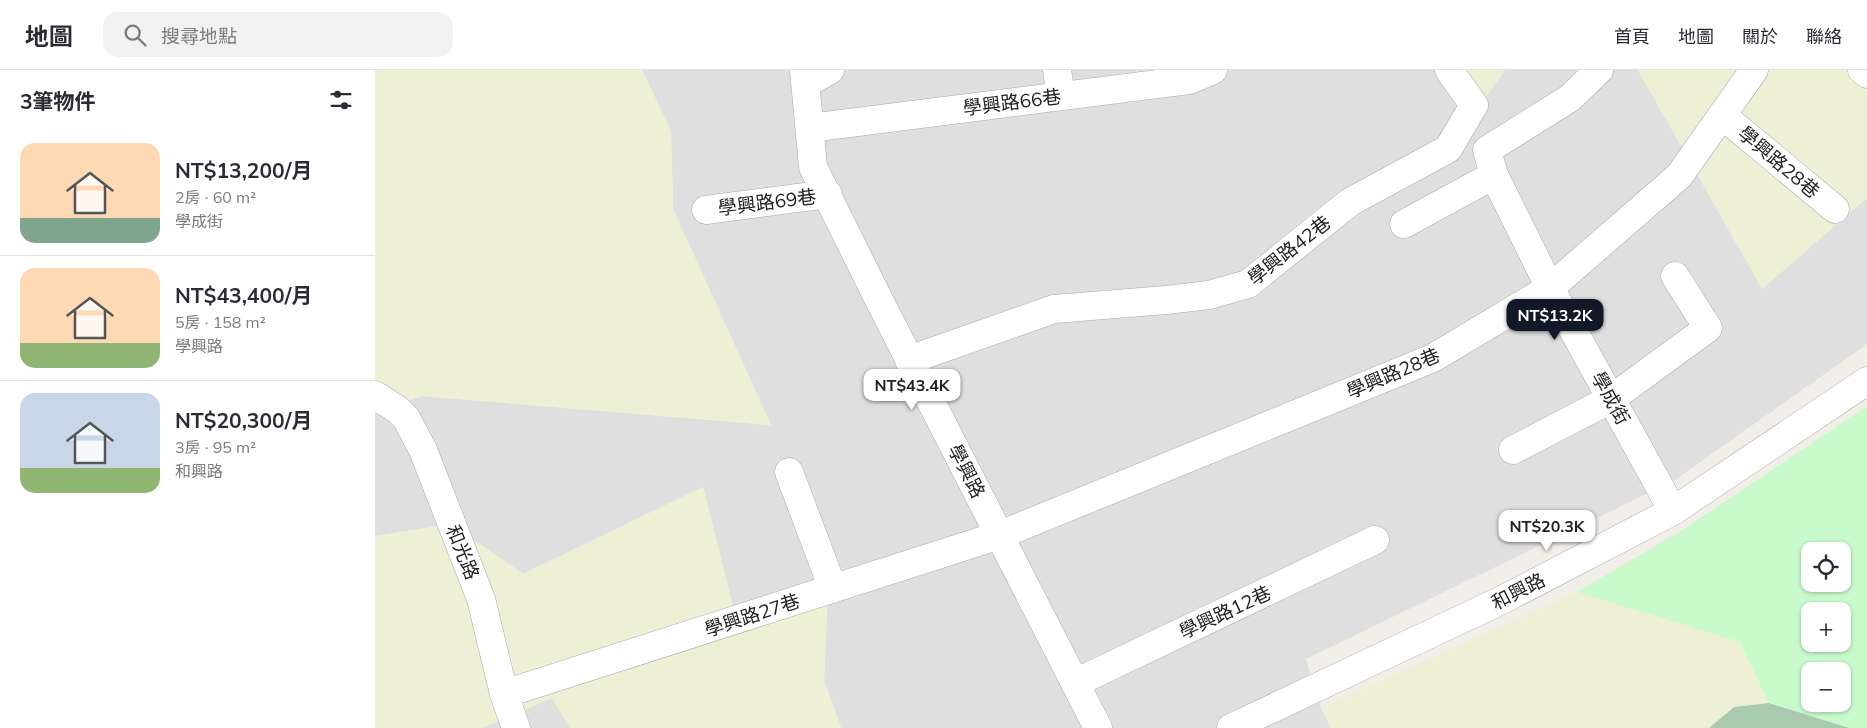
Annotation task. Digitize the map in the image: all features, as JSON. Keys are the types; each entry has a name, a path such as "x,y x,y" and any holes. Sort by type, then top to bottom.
{"street":[{"path":"805,77 830,70"},
{"name":"學興路66巷","path":"810,128 1059,83 1189,80 1213,70"},
{"name":"學興路42巷","path":"909,360 1054,308 1201,296 1248,284 1350,202 1448,149 1474,106 1449,70"},
{"path":"1404,224 1491,162 1570,98 1599,70"},
{"path":"1862,70 1867,74"},
{"name":"學興路28巷","path":"1000,536 1433,358 1550,288 1679,176 1722,115 1745,73"},
{"name":"學興路","path":"805,77 813,167 909,360 1098,728"},
{"name":"學興路28巷","path":"1722,115 1835,209"},
{"name":"學成街","path":"1491,162 1550,288 1673,511"},
{"name":"學興路69巷","path":"706,210 828,194"},
{"path":"1513,450 1611,399 1708,328 1675,276"},
{"name":"和興路","path":"1231,728 1502,600 1673,511 1867,381"},
{"name":"和光路","path":"375,395 398,410 406,418 423,450 481,599 504,694 516,728"},
{"path":"789,472 833,589"},
{"name":"學興路27巷","path":"504,694 1000,536"},
{"name":"學興路12巷","path":"1075,683 1375,540"}],"shaded area":[{"path":"642,70 1464,70 1483,101 1505,70 1638,70 1762,288 1867,198 1867,344 1675,480 1306,659 1321,708 1331,728 841,728 824,680 828,592 735,614 703,487 523,574 451,524 375,536 375,414 421,396 771,425 673,209 671,131"},
{"path":"552,698 570,728 482,728"}],"green space":[{"path":"375,70 642,70 671,131 673,209 771,425 421,396 375,414"},
{"path":"1464,70 1505,70 1483,101"},
{"path":"1638,70 1867,70 1867,198 1762,289"},
{"path":"1867,406 1867,728 1849,728 1769,703 1740,642 1577,592 1684,529"},
{"path":"703,487 735,614 828,592 824,680 841,728 570,728 552,698 482,728 375,728 375,536 451,524 523,574"},
{"path":"1577,592 1740,642 1769,703 1734,707 1709,728 1331,728 1321,708"},
{"path":"1769,703 1854,728 1709,728 1734,707"}]}
